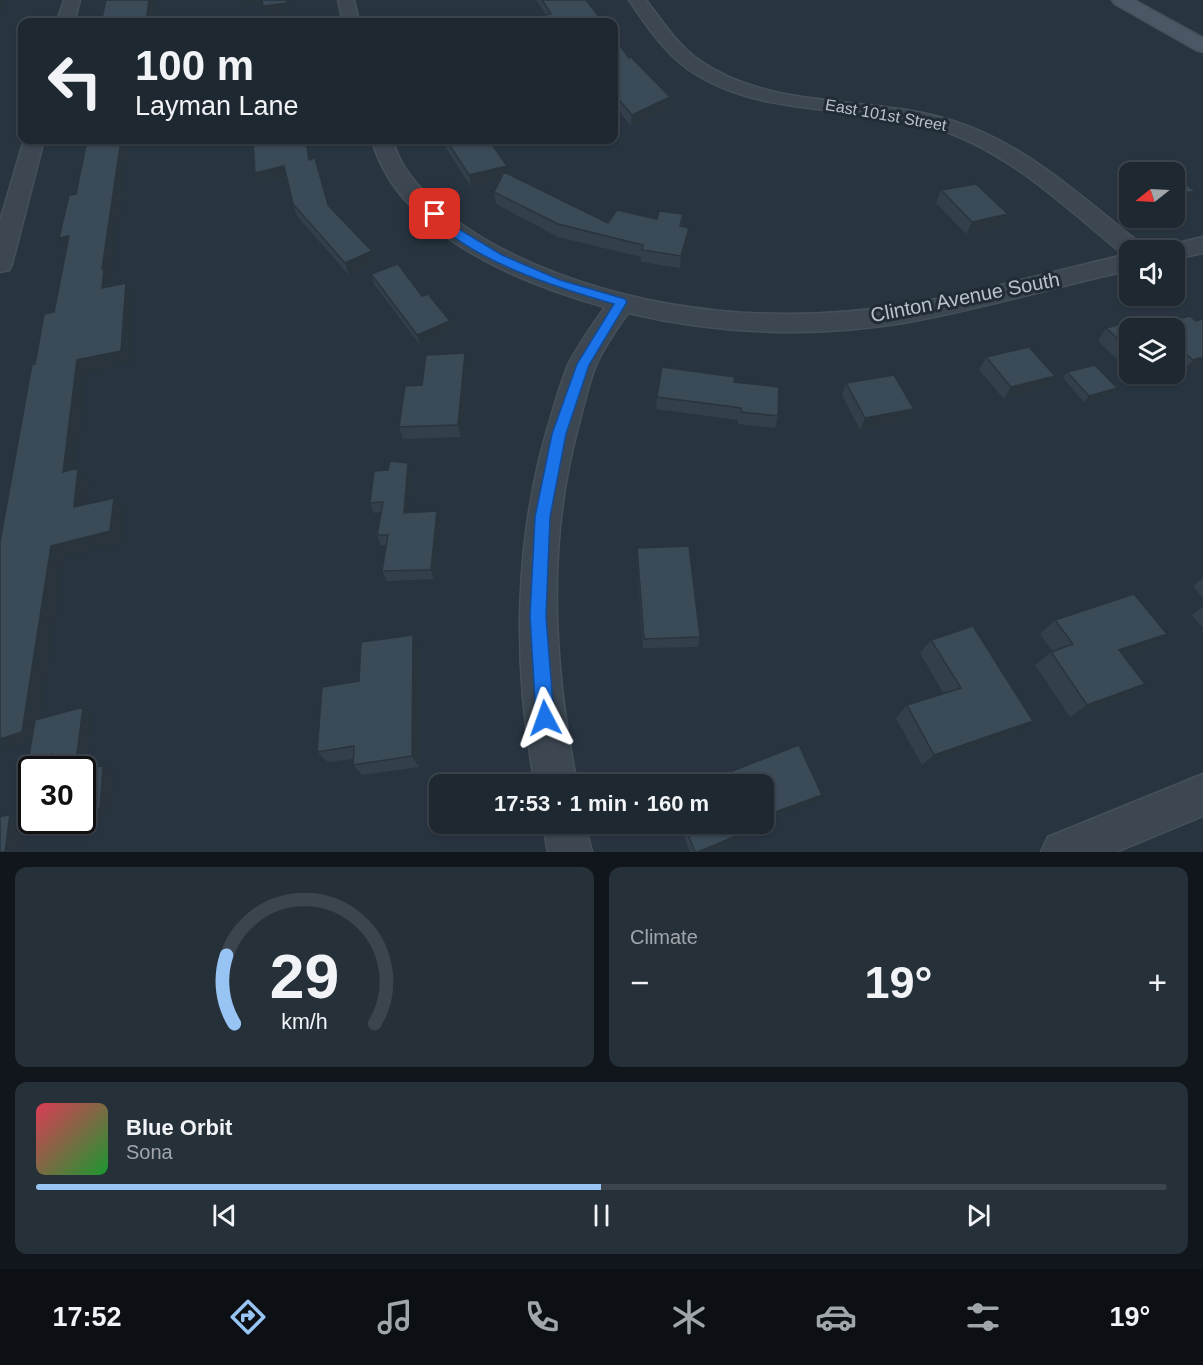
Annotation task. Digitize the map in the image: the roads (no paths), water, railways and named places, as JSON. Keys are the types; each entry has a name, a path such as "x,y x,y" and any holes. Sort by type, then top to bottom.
{"street":[{"path":"67,18 72,0"},
{"path":"346,0 350,18"},
{"name":"East 101st Street","path":"637,0 679,51 693,64 714,77 770,96 913,117 947,125 1011,154 1120,240"},
{"path":"1121,0 1203,46"},
{"path":"0,264 33,144"},
{"name":"Clinton Avenue South","path":"384,144 394,169 418,199 451,230 498,258 555,283 621,302 682,315 748,322 813,322 879,317 939,307 1119,265"},
{"path":"1185,248 1203,244"},
{"path":"554,774 546,739 538,616 543,517 559,434 583,364 621,302"},
{"path":"1063,852 1203,795"},
{"path":"566,834 570,852"}]}
